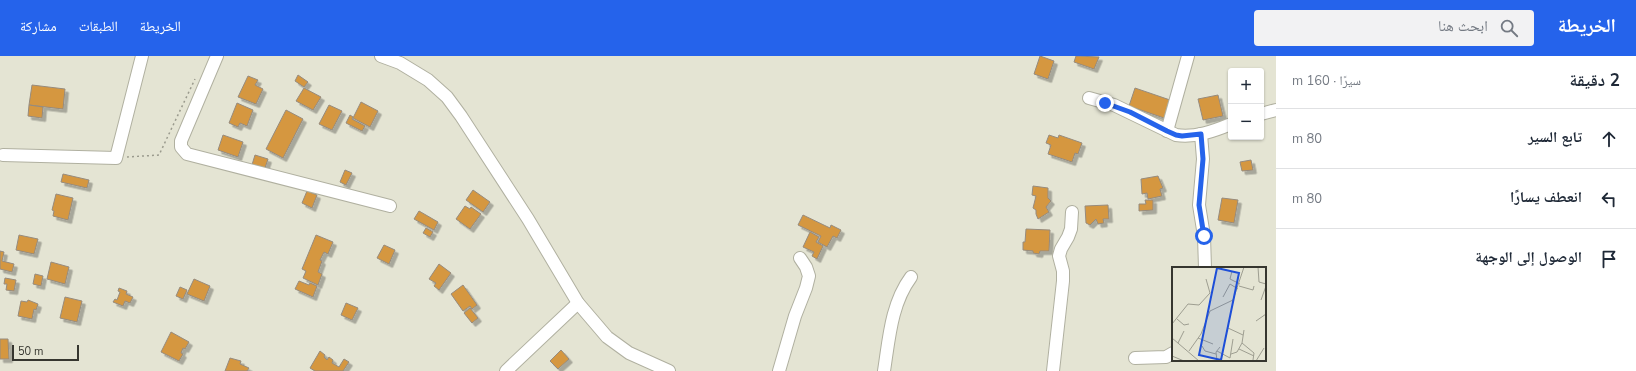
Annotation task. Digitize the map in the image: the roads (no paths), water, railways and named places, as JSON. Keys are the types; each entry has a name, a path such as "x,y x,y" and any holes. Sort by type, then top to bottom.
{"street":[{"path":"3,154 116,158 142,56"},
{"path":"217,56 181,141 181,148 187,154 390,206"},
{"path":"381,56 400,63 428,80 447,97 524,212 578,303 607,337 628,353 669,371"},
{"path":"1167,131 1188,56"},
{"path":"1089,98 1114,105 1167,131 1182,136 1201,134 1228,125"},
{"path":"1264,113 1276,110"},
{"path":"1201,134 1203,159 1199,205 1204,236 1205,267"},
{"path":"1053,371 1063,281 1063,271 1059,256 1071,229 1072,212"},
{"path":"779,371 795,316 806,288 808,276 806,267 800,258"},
{"path":"884,371 896,305 903,288 911,277"},
{"path":"506,371 578,303"},
{"path":"1135,358 1166,357 1172,353"}]}
